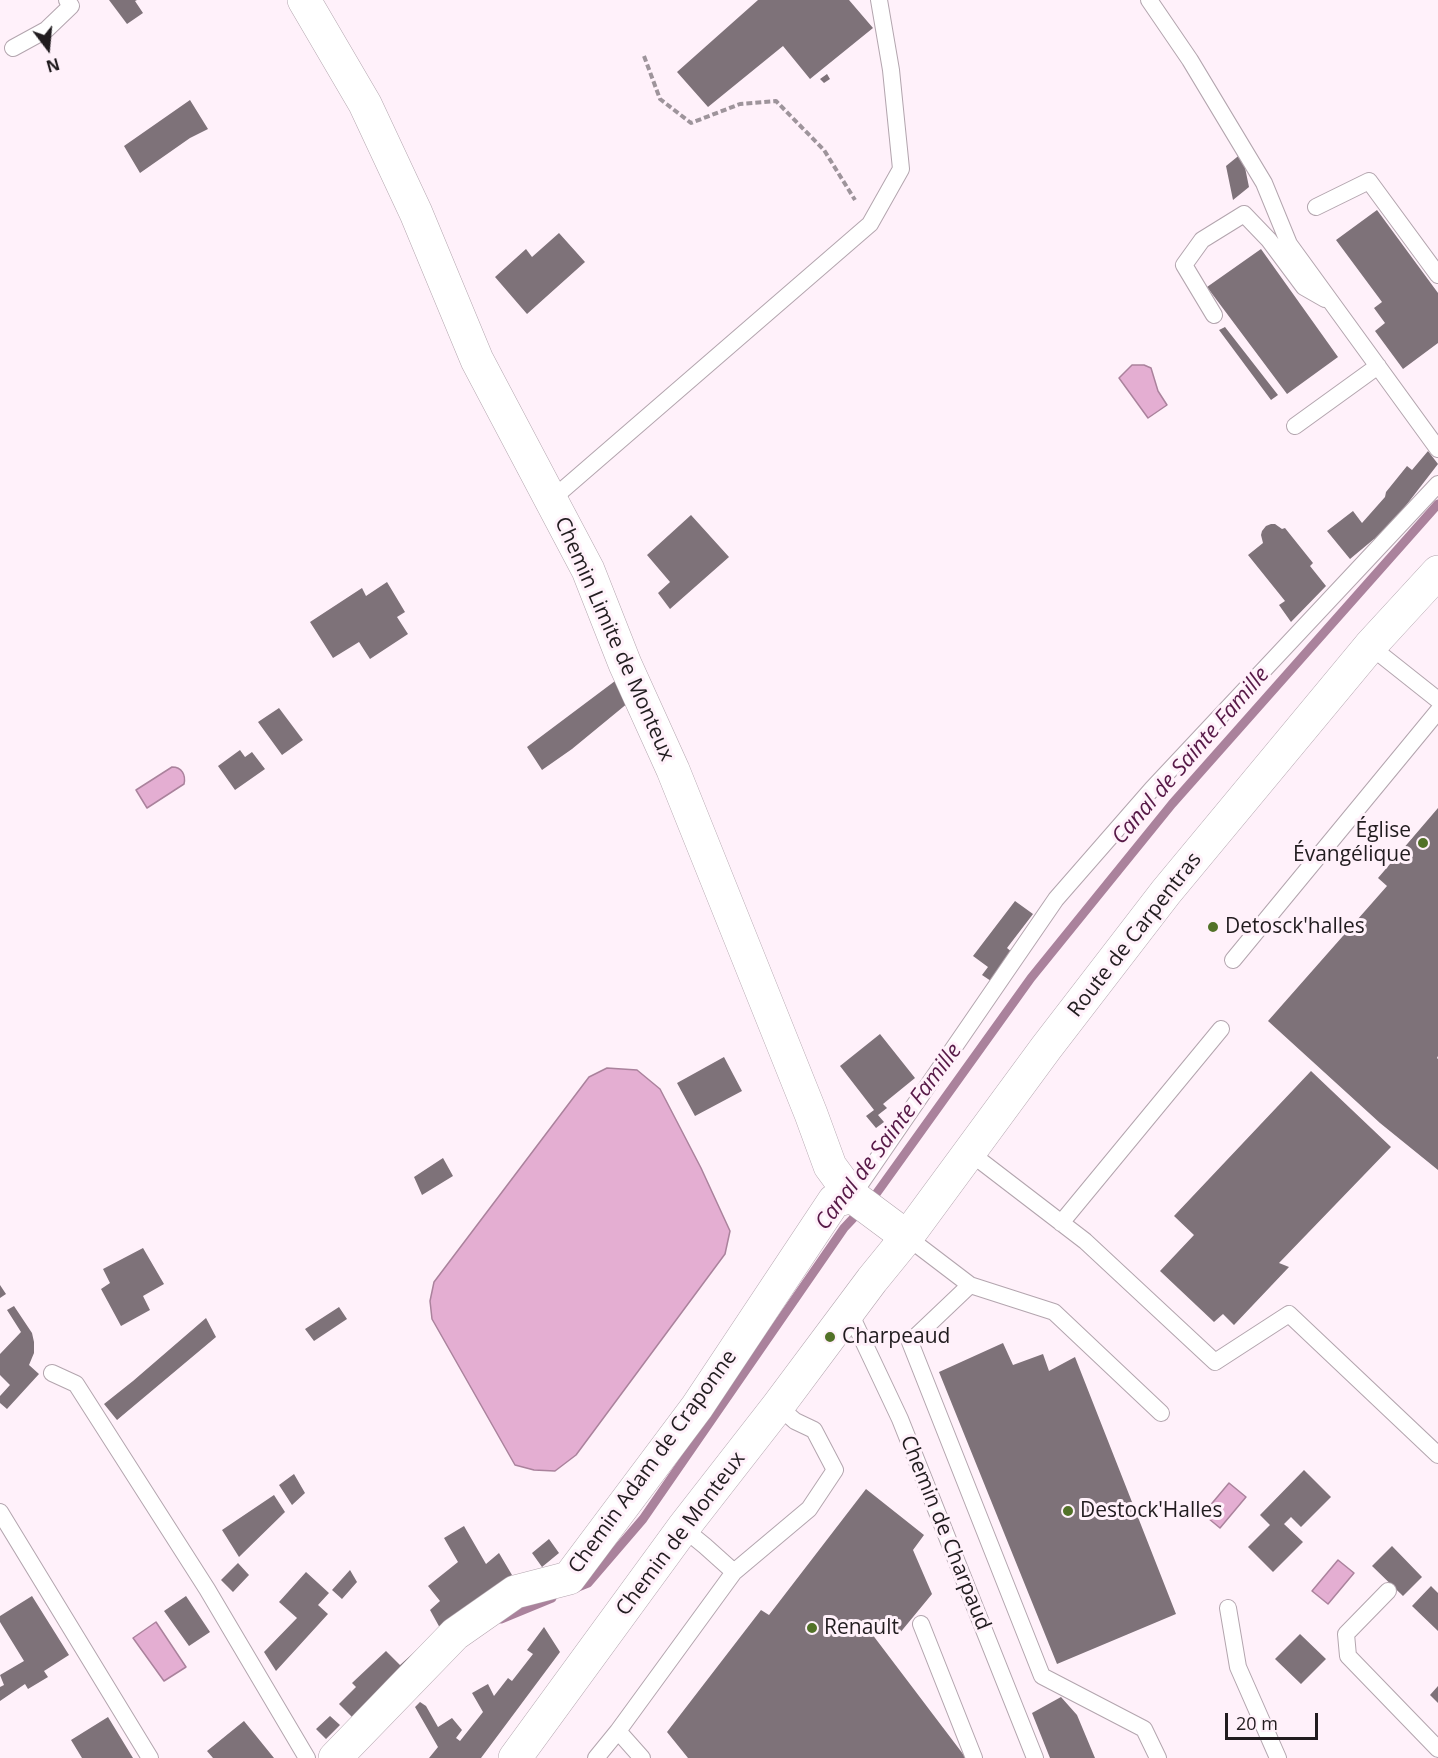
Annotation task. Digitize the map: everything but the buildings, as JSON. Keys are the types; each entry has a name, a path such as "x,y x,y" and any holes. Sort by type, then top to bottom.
{"street":[{"name":"Chemin Limite de Monteux","path":"304,0 365,105 416,213 477,360 588,570 625,664 673,770 830,1166 852,1196 907,1237"},
{"name":"Route de Carpentras","path":"849,1311 1166,892 1370,646 1438,572"},
{"name":"Chemin Adam de Craponne","path":"335,1758 455,1634 515,1592 569,1578 697,1407 834,1201 852,1196"},
{"name":"Chemin de Monteux","path":"515,1758 683,1528 849,1311"}],"lane":[{"path":"13,48 46,30 71,6 67,0"},
{"path":"551,500 870,224 901,169 891,70 879,0"},
{"path":"1149,0 1190,60 1264,183 1289,244 1438,449"},
{"path":"1316,207 1369,181 1438,275"},
{"path":"1214,315 1184,265 1202,240 1244,214 1269,240 1304,287 1331,302"},
{"path":"1295,426 1378,366"},
{"path":"852,1196 1056,899 1152,789 1438,484"},
{"path":"1370,646 1438,700"},
{"path":"1233,960 1438,711"},
{"path":"1061,1223 1221,1029"},
{"path":"969,1152 1085,1241 1215,1362 1289,1314 1438,1455"},
{"path":"907,1237 970,1285 1054,1312 1161,1413"},
{"path":"970,1285 910,1342 1042,1676 1144,1729 1158,1758"},
{"name":"Chemin de Charpaud","path":"849,1311 900,1419 1035,1758"},
{"path":"52,1373 76,1384 207,1589 307,1758"},
{"path":"596,1758 734,1572 808,1509 835,1470 814,1430 795,1421 778,1406"},
{"path":"0,1512 150,1758"},
{"path":"683,1528 734,1572"},
{"path":"1388,1591 1346,1634 1348,1656 1438,1749"},
{"path":"1228,1608 1238,1667 1278,1758"},
{"path":"921,1624 974,1758"},
{"path":"618,1731 642,1758"}],"path":[{"path":"644,56 660,99 691,123 740,104 776,102 824,150 870,224"}],"shaded area":[{"path":"1132,365 1144,365 1151,368 1158,391 1167,405 1148,418 1119,378"},
{"path":"172,767 182,772 184,784 147,808 136,790"},
{"path":"607,1068 637,1070 660,1089 701,1168 730,1231 725,1254 576,1455 555,1471 534,1470 515,1465 432,1319 430,1301 434,1282 589,1077"},
{"path":"1229,1483 1246,1497 1220,1528 1203,1514"},
{"path":"1338,1560 1354,1573 1328,1604 1312,1591"},
{"path":"156,1622 186,1667 164,1681 133,1638"}],"waterway":[{"name":"Canal de Sainte Famille","path":"573,1589 588,1583 643,1519 844,1228 876,1194 1031,978 1172,804 1438,504"},
{"name":"Canal de Sainte Famille","path":"501,1619 552,1598"}],"place":[{"name":"Église Évangélique","path":"1423,843"},
{"name":"Detosck'halles","path":"1213,927"},
{"name":"Charpeaud","path":"830,1337"},
{"name":"Destock'Halles","path":"1068,1511"},
{"name":"Renault","path":"812,1628"}]}
